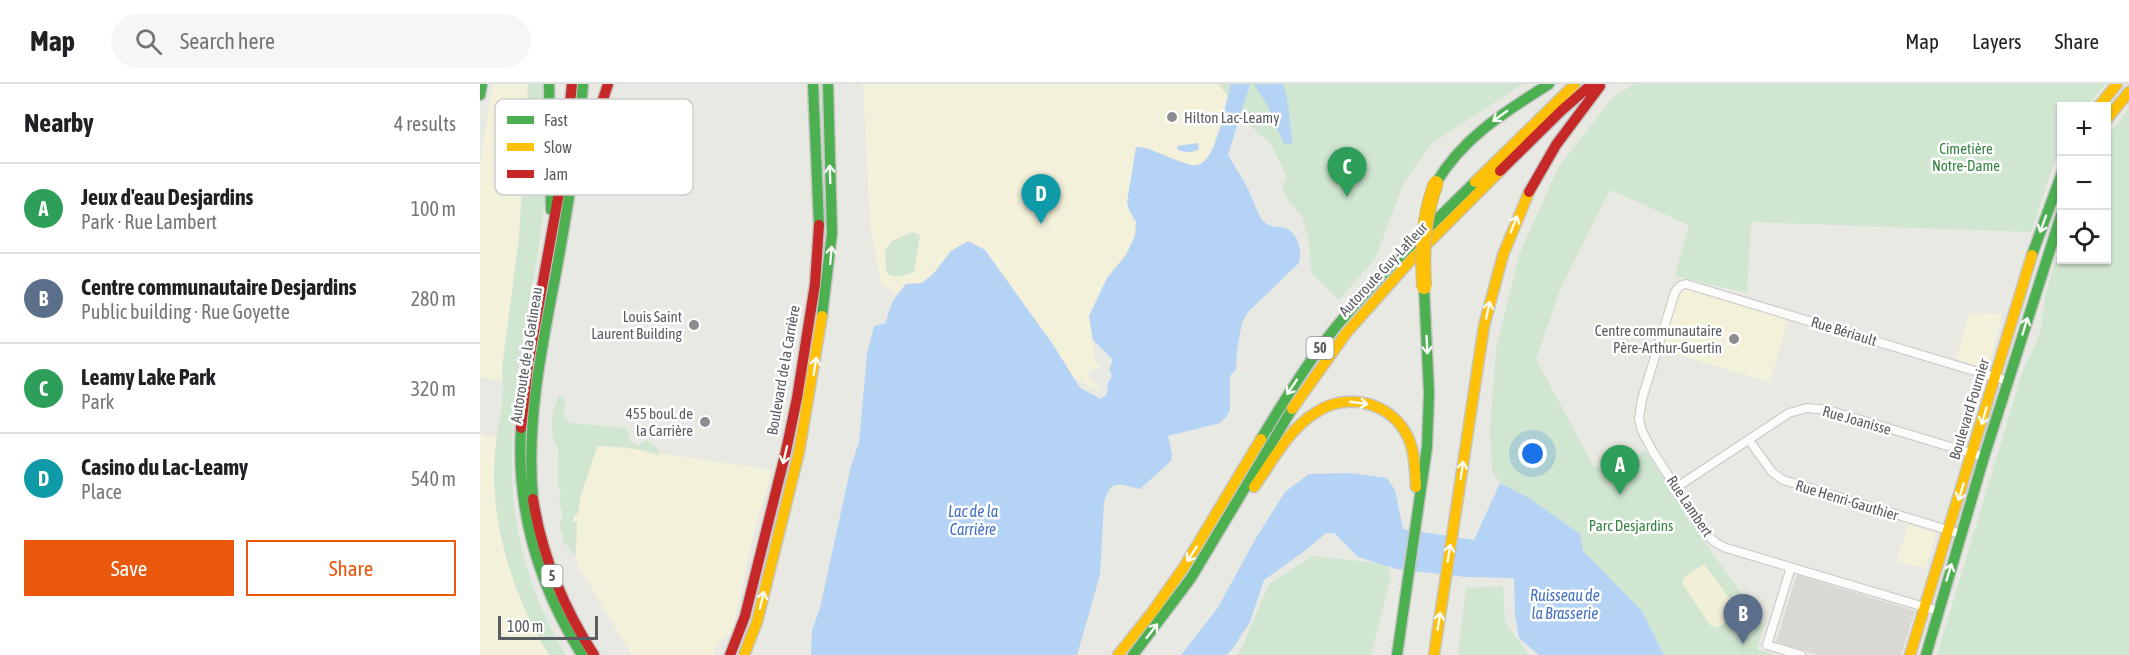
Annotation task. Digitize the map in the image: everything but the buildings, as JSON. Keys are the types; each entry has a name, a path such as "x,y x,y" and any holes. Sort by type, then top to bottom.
{"main road":[{"path":"480,94 482,84"},
{"name":"Autoroute de la Gatineau","path":"571,99 572,84"},
{"name":"Autoroute de la Gatineau","path":"582,99 583,84"},
{"path":"603,99 608,84"},
{"name":"Boulevard de la Carrière","path":"730,655 745,616 786,451 814,292 819,232 813,84"},
{"name":"Boulevard de la Carrière","path":"744,655 757,622 799,452 822,320 832,241 828,84"},
{"path":"1397,653 1419,513 1429,420 1422,253 1428,205 1436,183 1450,160 1464,145 1508,110 1549,84"},
{"name":"Autoroute Guy-Lafleur","path":"1118,655 1153,611 1187,562 1285,398 1334,330 1399,256 1575,84"},
{"name":"Autoroute Guy-Lafleur","path":"1133,655 1180,594 1212,545 1284,422 1325,360 1347,332 1412,259 1592,84"},
{"path":"1434,655 1480,348 1493,288 1521,207 1538,174 1566,130 1601,84"},
{"path":"2102,102 2117,84"},
{"path":"2111,114 2129,92"},
{"name":"Boulevard Fournier","path":"1910,655 1932,609 2001,379 2036,242 2057,184"},
{"path":"550,195 552,233"},
{"name":"Autoroute de la Gatineau","path":"559,195 523,404 520,441 521,482 529,534 540,573 557,613 582,655"},
{"name":"Autoroute de la Gatineau","path":"569,195 533,405 530,448 531,478 538,527 550,568 571,617 594,655"},
{"path":"566,216 573,195"},
{"name":"Boulevard Fournier","path":"2001,379 2057,223"},
{"path":"1212,545 1301,425 1321,408 1340,402 1361,402 1377,407 1391,416 1402,428 1409,439 1414,456 1419,513"},
{"name":"Boulevard Fournier","path":"1926,655 1932,609"}],"street":[{"name":"Rue Bériault","path":"1680,286 1690,285 2001,379"},
{"name":"Rue Lambert","path":"1680,286 1675,292 1668,313 1639,412 1640,426 1645,438 1707,535 1716,543 1932,609"},
{"name":"Rue Joanisse","path":"1677,487 1789,413 1801,409 1828,410 1978,456"},
{"name":"Rue Henri-Gauthier","path":"1749,440 1772,472 1783,480 1955,532"},
{"path":"1791,567 1767,645 1801,655"}],"shaded area":[{"path":"493,84 528,84 527,99 495,99 495,195 522,195 519,238 502,368 503,381 480,377 480,163"},
{"path":"863,84 1219,84 1221,86 1227,95 1212,151 1206,161 1193,166 1146,147 1130,212 1136,222 1135,236 1126,255 1107,278 1089,316 1095,361 1101,367 1099,370 1093,369 1089,372 1089,378 1101,389 1100,392 1074,378 1054,346 985,250 969,241 951,251 934,273 922,283 906,284 897,294 881,284 870,222"},
{"path":"1680,286 1789,315 1770,382 1657,349"},
{"path":"1969,313 2002,314 1988,369 1956,359"},
{"path":"480,434 496,437 494,477 502,538 512,575 525,608 549,655 480,655"},
{"path":"556,438 772,470 753,537 732,633 722,637 712,655 633,655 629,651 579,567 568,529"},
{"path":"1908,525 1936,533 1926,569 1897,561"},
{"path":"1797,575 1915,611 1901,655 1818,655 1776,642"}],"green space":[{"path":"528,84 543,84 543,99 527,99"},
{"path":"817,84 822,84 824,101 825,221"},
{"path":"1219,84 1523,84 1431,144 1404,182 1375,259 1339,300 1312,274 1308,237 1302,216 1289,202 1282,186 1287,177 1271,144 1247,123"},
{"path":"1634,84 2106,84 2090,102 2057,102 2057,158 2031,232 1751,222 1747,293 1675,276 1689,225 1610,190 1560,290 1536,359 1594,467 1613,467 1645,450 1706,544 1764,626 1757,649 1775,655 1664,655 1642,611 1583,551 1580,534 1529,498 1500,483 1492,471 1490,429 1496,349 1519,255 1558,168 1612,98"},
{"path":"2129,107 2129,655 1937,655 2023,370 2041,328 2045,296 2057,255 2057,264 2111,264 2111,132"},
{"path":"522,195 544,195 514,412 513,494 519,534 529,574 544,614 566,655 549,655 527,614 503,547 495,500 494,463 502,396 502,368 519,238"},
{"path":"912,232 920,235 914,272 900,277 889,275 886,271 885,250 892,241"},
{"path":"559,396 563,397 566,402 563,416 570,423 626,428 631,443 639,445 647,440 659,450 659,455 632,448 597,447 581,495 578,513 574,516 573,521 577,523 576,553 574,555 564,544 559,527 563,515 559,501 561,492 558,485 558,448 552,429 554,408"},
{"path":"1313,556 1387,564 1391,576 1371,655 1236,655 1240,652 1269,584"},
{"path":"1503,586 1505,622 1529,655 1458,655 1466,588"}],"sand":[{"path":"1704,564 1736,607 1736,614 1717,628 1710,625 1682,583 1684,577"}],"water":[{"name":"Lac de la Carrière","path":"1231,84 1250,84 1228,155 1247,186 1263,221 1271,226 1290,230 1294,234 1300,248 1299,263 1248,312 1242,323 1236,369 1230,376 1230,410 1226,417 1220,423 1168,436 1172,454 1171,461 1140,489 1117,485 1113,486 1107,494 1104,502 1100,575 1077,655 811,655 812,630 820,608 851,466 859,442 867,354 874,326 886,323 898,293 906,284 922,283 934,273 951,251 968,241 985,250 1054,346 1080,388 1101,399 1107,394 1108,383 1112,376 1109,369 1113,360 1093,340 1089,316 1107,278 1126,255 1135,236 1136,222 1127,202 1136,147 1151,150 1190,165 1198,165 1205,161 1215,142"},
{"path":"1254,84 1283,84 1293,143 1284,144 1273,124 1268,106"},
{"path":"1198,143 1199,149 1191,152 1178,150 1177,146"},
{"name":"Ruisseau de la Brasserie","path":"1350,473 1387,478 1395,490 1403,529 1474,540 1500,483 1529,498 1580,534 1583,551 1642,611 1664,655 1539,655 1519,638 1515,614 1514,578 1466,577 1396,569 1358,557 1334,533 1326,533 1264,580 1250,622 1231,651 1226,655 1181,655 1217,609 1256,538 1285,492 1309,474"}],"traffic: fast":[{"path":"480,95 482,84"},
{"path":"549,84 549,99"},
{"path":"581,99 583,84"},
{"path":"813,84 819,225"},
{"path":"822,316 832,233 828,84"},
{"path":"1436,183 1459,152 1472,139 1501,116 1549,84"},
{"path":"1261,439 1305,369 1335,328 1386,271 1475,182"},
{"path":"2032,255 2057,187"},
{"path":"551,195 551,210"},
{"path":"533,499 531,471 536,388 570,195"},
{"path":"1926,655 1984,457 2057,228"},
{"path":"1397,655 1427,447 1429,393 1424,287"},
{"path":"1133,655 1191,578 1292,409"},
{"path":"521,428 522,489 533,546 553,602 582,655"}],"traffic: slow":[{"path":"1475,182 1575,84"},
{"path":"2102,102 2117,84"},
{"path":"2111,114 2129,92"},
{"path":"1292,409 1347,332 1412,259 1500,171"},
{"path":"1424,287 1424,234 1428,209 1436,183"},
{"path":"1434,655 1484,326 1503,255 1529,192"},
{"path":"1910,655 2032,255"},
{"path":"744,655 757,622 799,452 822,316"},
{"path":"1254,487 1281,447 1305,420 1327,406 1354,402 1380,408 1400,425 1412,449 1416,487"},
{"path":"1118,655 1184,567 1261,439"}],"traffic: jam":[{"path":"570,99 572,84"},
{"path":"603,99 608,84"},
{"path":"1500,171 1592,84"},
{"path":"1529,192 1556,145 1600,86"},
{"path":"521,428 528,365 559,195"},
{"path":"730,655 745,616 797,398 815,284 819,225"},
{"path":"533,499 542,541 555,580 563,600 594,655"}],"place":[{"name":"Hilton Lac-Leamy","path":"1172,117"},
{"name":"Leamy Lake Park","path":"1347,197"},
{"name":"Casino du Lac-Leamy","path":"1041,224"},
{"name":"Louis Saint Laurent Building","path":"694,325"},
{"name":"Centre communautaire Père-Arthur-Guertin","path":"1734,339"},
{"name":"455 boul. de la Carrière","path":"705,422"},
{"name":"Jeux d'eau Desjardins","path":"1620,495"},
{"name":"Centre communautaire Desjardins","path":"1743,644"}],"park label":[{"name":"Cimetière Notre-Dame","path":"1966,156"},
{"name":"Parc Desjardins","path":"1631,525"}]}
